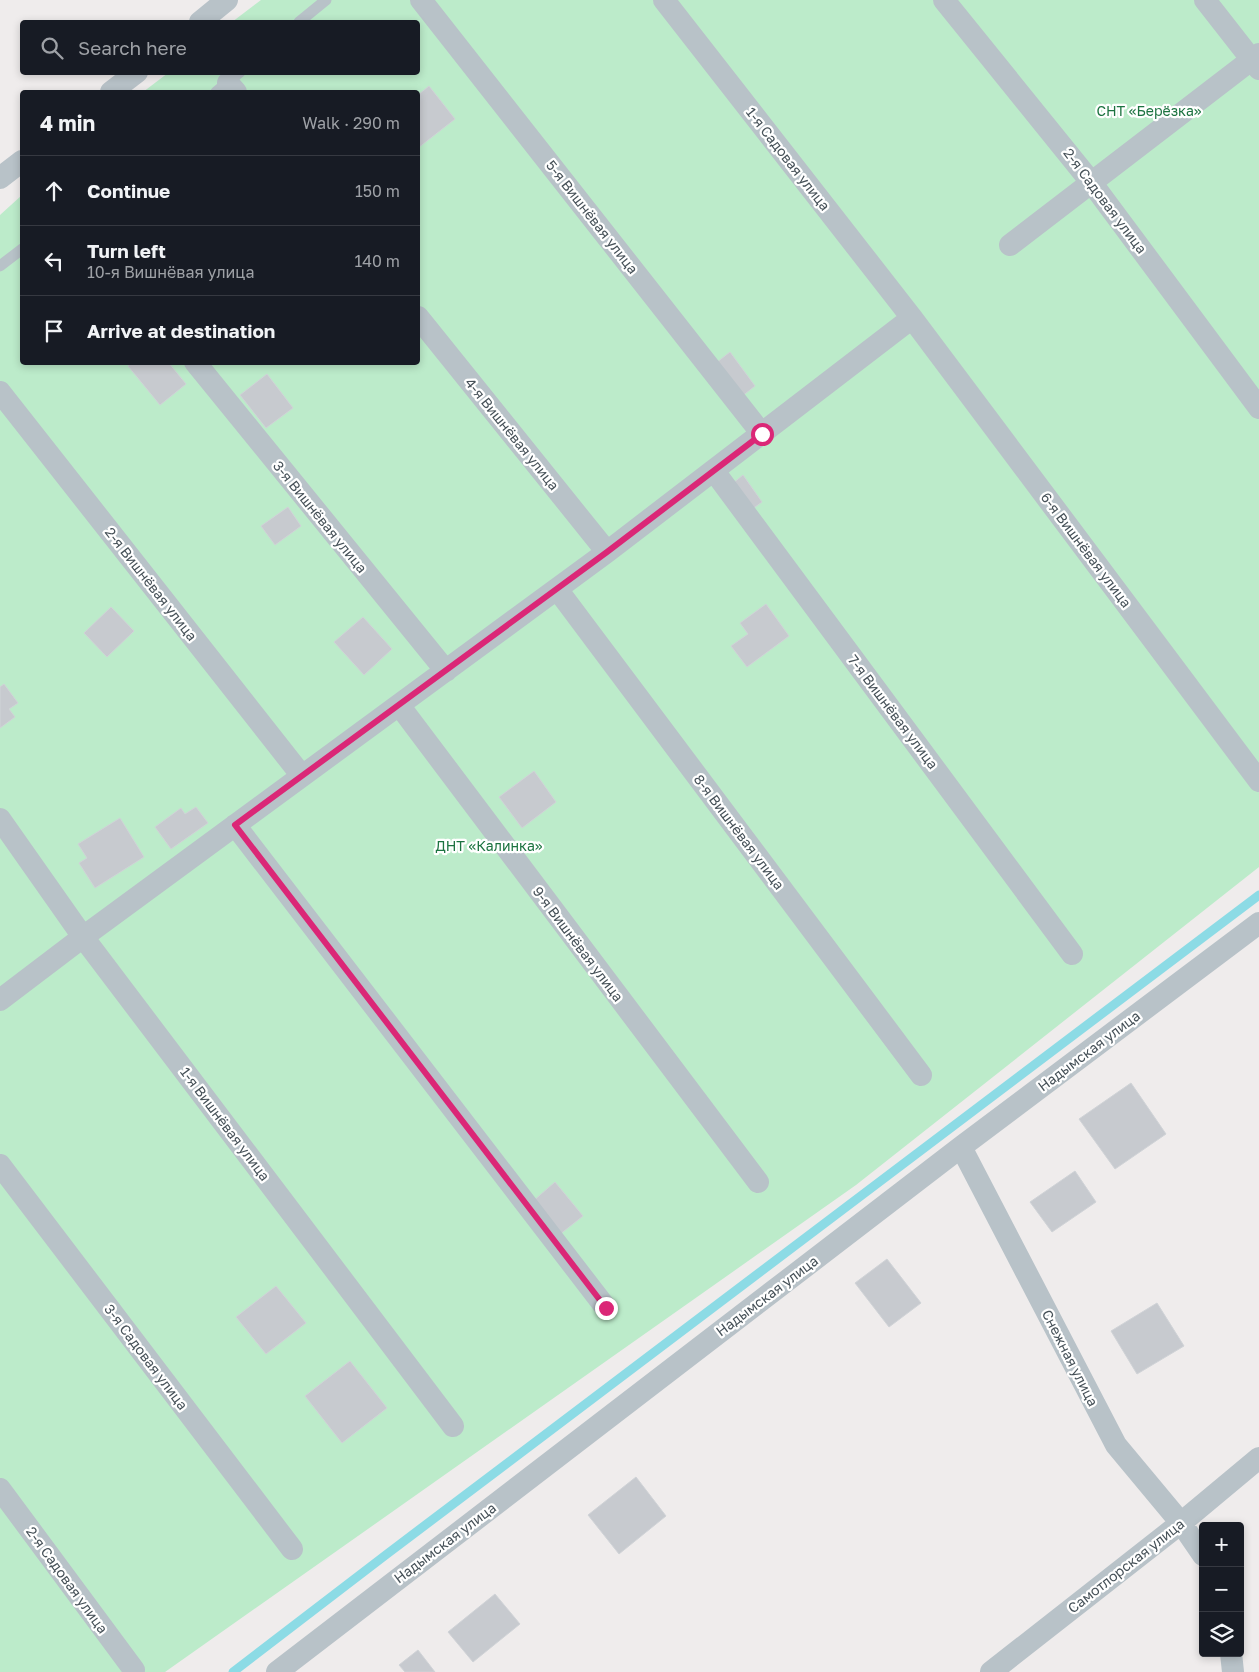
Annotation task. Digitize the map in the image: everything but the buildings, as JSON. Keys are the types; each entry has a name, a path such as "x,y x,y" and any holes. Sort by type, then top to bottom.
{"street":[{"path":"202,20 227,0"},
{"name":"5-я Вишнёвая улица","path":"421,0 762,434"},
{"name":"1-я Садовая улица","path":"664,0 912,318"},
{"name":"2-я Садовая улица","path":"944,0 1091,182 1259,408"},
{"path":"1010,245 1091,182 1257,61 1205,0"},
{"path":"114,90 132,75"},
{"path":"0,178 20,163"},
{"path":"0,1000 607,552 912,318"},
{"name":"6-я Вишнёвая улица","path":"912,318 1259,781"},
{"name":"4-я Вишнёвая улица","path":"420,319 607,552"},
{"name":"3-я Вишнёвая улица","path":"197,365 446,671"},
{"name":"2-я Вишнёвая улица","path":"0,392 302,776"},
{"name":"7-я Вишнёвая улица","path":"714,471 1072,954"},
{"name":"8-я Вишнёвая улица","path":"556,589 922,1075"},
{"name":"9-я Вишнёвая улица","path":"399,705 758,1182"},
{"name":"1-я Вишнёвая улица","path":"0,818 83,937 454,1426"},
{"path":"235,825 606,1308"},
{"name":"Надымская улица","path":"277,1672 961,1147 1259,923"},
{"name":"Снежная улица","path":"961,1147 1116,1445 1181,1523 1199,1549"},
{"name":"3-я Садовая улица","path":"0,1165 292,1549"},
{"name":"Самотлорская улица","path":"991,1672 1181,1523 1259,1458"},
{"name":"2-я Садовая улица","path":"0,1489 134,1670"},
{"path":"1231,1657 1233,1672"}],"lane":[{"path":"301,20 326,0"},
{"path":"0,266 20,250"}],"green space":[{"name":"ДНТ «Калинка»","path":"261,0 1259,0 1259,867 856,1185 165,1672 0,1672 0,215 20,197 20,365 420,365 420,90 146,90 165,75 420,75 420,20 235,20"}],"waterway":[{"path":"233,1672 1259,895"}],"route":[{"path":"606,1308 235,825 607,552 762,434"}],"park label":[{"name":"СНТ «Берёзка»","path":"1149,111"}]}
